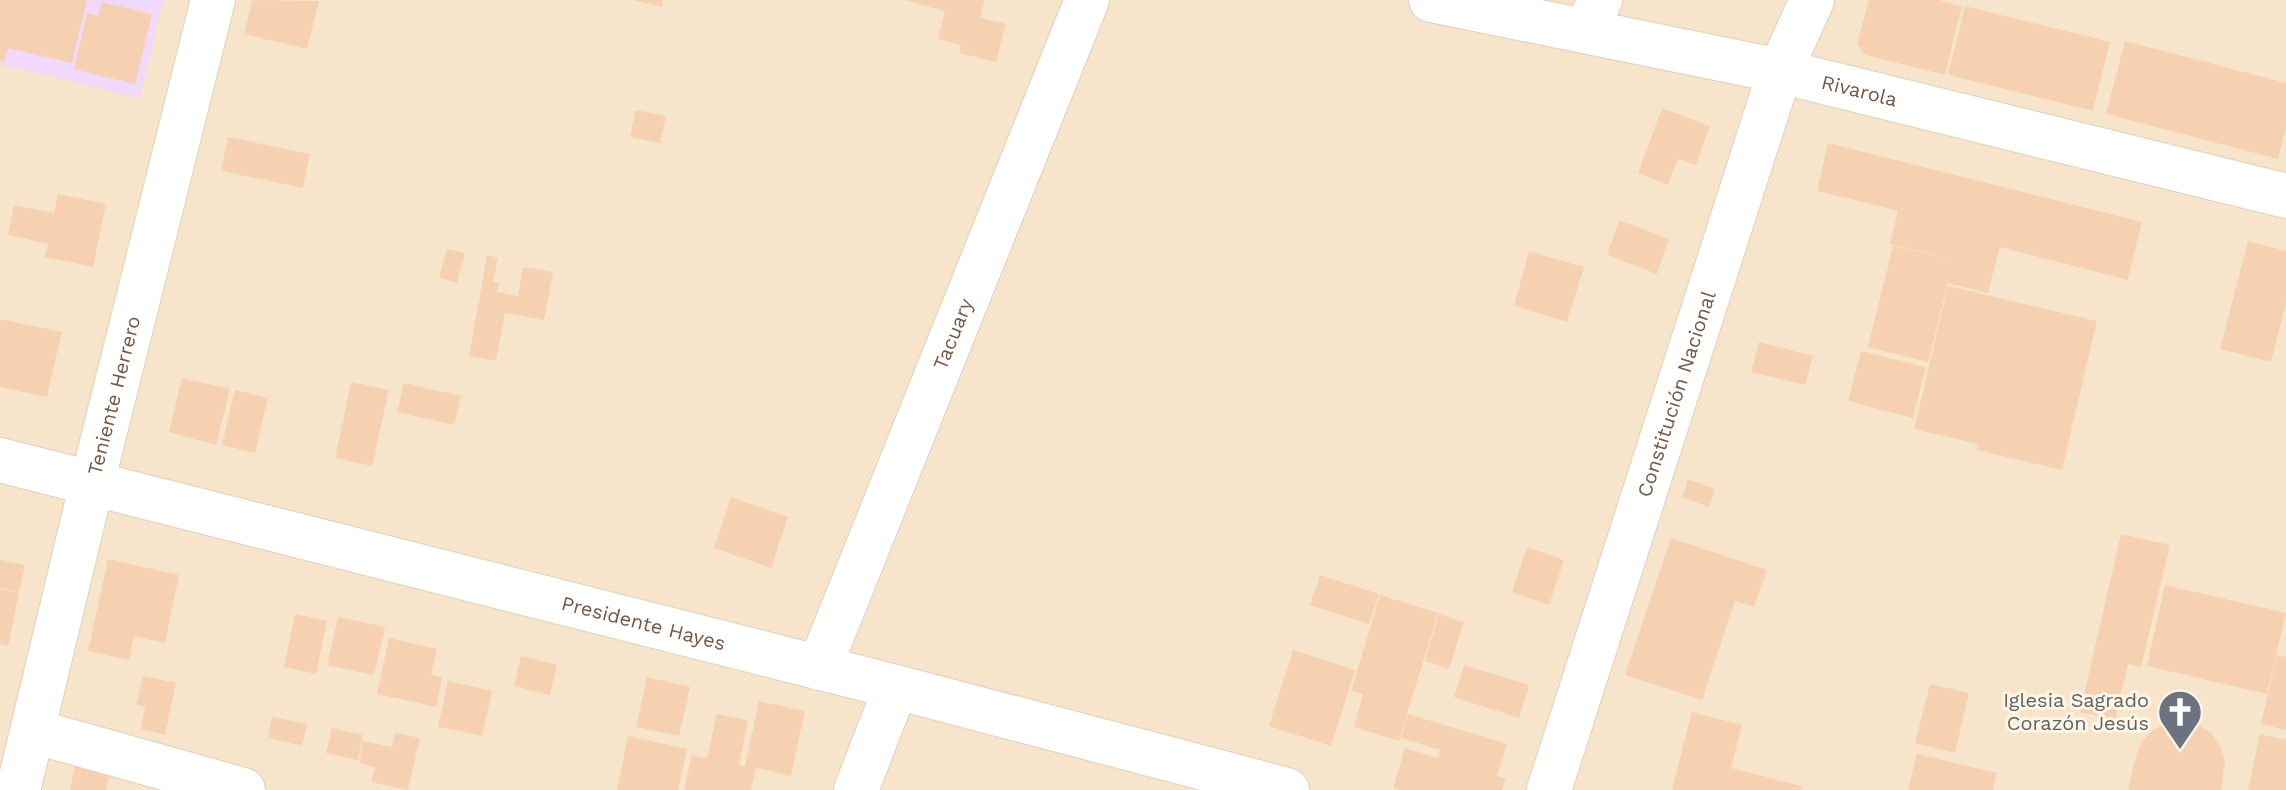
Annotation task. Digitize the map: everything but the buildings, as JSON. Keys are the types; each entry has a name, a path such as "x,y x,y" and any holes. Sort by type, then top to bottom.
{"street":[{"name":"Teniente Herrero","path":"18,790 213,0"},
{"name":"Tacuary","path":"819,668 1087,0"},
{"name":"Rivarola","path":"1431,0 1593,16 1780,71 2286,196"},
{"name":"Constitución Nacional","path":"1549,790 1780,71 1812,0"},
{"name":"Presidente Hayes","path":"0,460 896,687 1287,790"},
{"path":"856,790 896,687"},
{"path":"33,731 243,790"}],"shaded area":[{"path":"0,0 2286,0 2286,790 0,790"},
{"path":"0,0 163,0 140,98 0,64"}],"place":[{"name":"Iglesia Sagrado Corazón Jesús","path":"2180,751"}]}
